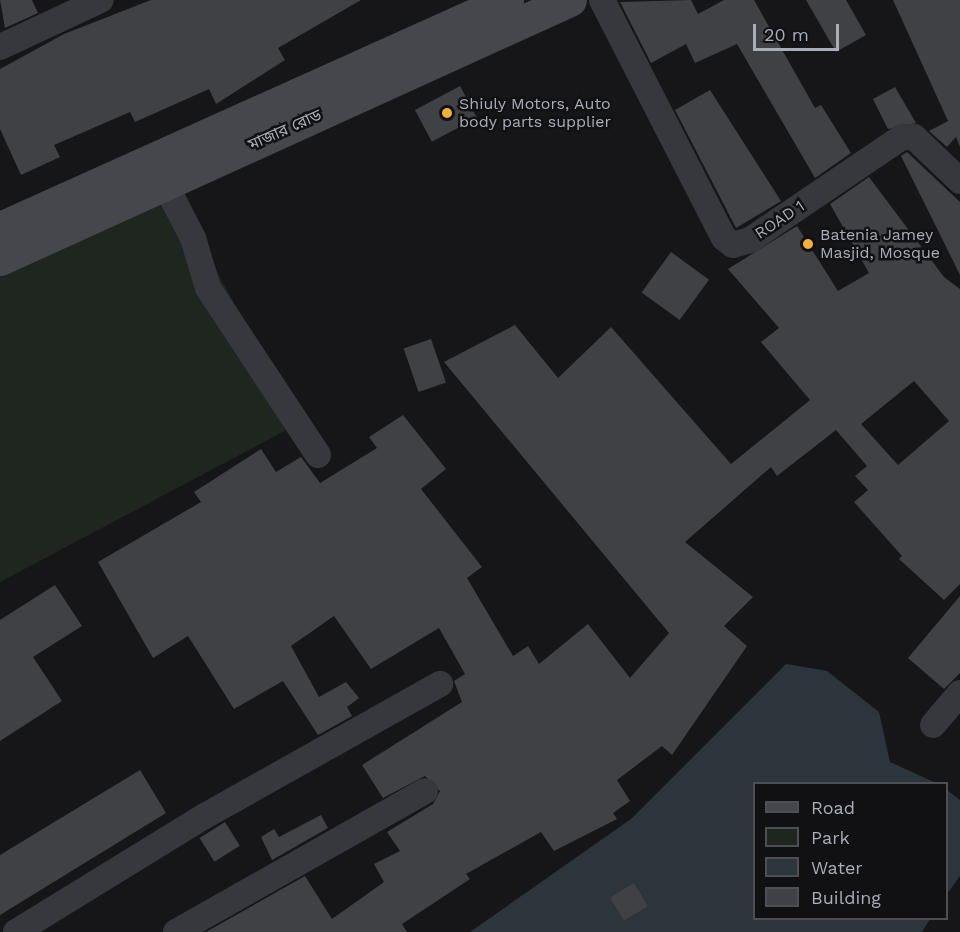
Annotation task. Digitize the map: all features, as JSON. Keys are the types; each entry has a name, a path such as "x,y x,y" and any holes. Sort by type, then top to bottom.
{"main road":[{"name":"মাজার রোড","path":"0,228 507,0"},
{"name":"মাজার রোড","path":"0,260 570,0"}],"street":[{"path":"0,47 101,0"},
{"name":"ROAD 1","path":"602,0 724,238 734,245 750,240 902,137 925,145 960,181"},
{"path":"165,184 193,238 208,288 318,455"},
{"path":"16,932 203,817 440,684"},
{"path":"933,725 960,693"},
{"path":"176,932 425,791"}],"green space":[{"path":"165,173 298,424 0,582 0,261"}],"water":[{"path":"786,664 827,671 879,712 890,762 934,782 753,782 753,920 929,920 922,932 470,932 631,819"},
{"path":"948,791 960,800 960,876 948,893"}],"building":[{"path":"0,0 32,0 38,13 5,28"},
{"path":"151,0 361,0 278,48 285,60 216,104 209,89 135,122 130,112 54,145 60,157 21,175 0,129 0,69 64,34"},
{"path":"691,0 698,14 724,0 754,0 815,108 821,105 851,153 815,178 737,44 695,63 686,44 651,63 620,2"},
{"path":"806,0 846,0 866,35 836,52"},
{"path":"893,0 960,0 960,147 956,137 947,147 929,131 948,121"},
{"path":"460,86 477,118 432,142 415,110"},
{"path":"895,87 916,123 888,129 873,99"},
{"path":"710,90 781,201 736,228 675,110"},
{"path":"907,152 960,202 960,275 901,156"},
{"path":"869,177 944,277 960,289 960,584 944,600 899,559 902,556 854,502 868,490 855,476 867,466 836,430 777,476 771,467 685,542 753,597 724,626 747,646 672,755 662,746 617,780 630,801 613,813 617,819 554,851 541,832 466,874 470,879 402,924 407,932 206,932 305,876 332,919 384,882 374,864 400,851 387,832 433,804 440,791 425,776 383,798 362,765 462,702 454,681 465,674 439,628 371,669 334,616 291,646 319,697 346,682 359,698 347,707 352,716 318,735 283,681 234,709 188,636 153,658 98,562 201,502 194,492 261,449 276,472 301,457 320,483 377,448 369,437 403,415 446,469 421,489 482,567 467,578 513,656 528,646 539,664 588,624 630,678 669,633 444,362 515,325 558,378 611,327 731,464 810,400 761,342 779,328 728,269 797,226 838,291 869,273 830,204","holes":["914,381 949,421 898,465 861,424"]},
{"path":"671,252 709,280 680,320 642,292"},
{"path":"431,339 446,382 419,392 404,348"},
{"path":"55,585 82,626 33,657 62,701 0,741 0,620"},
{"path":"960,596 960,673 944,689 908,658"},
{"path":"140,770 166,813 0,915 0,855"},
{"path":"321,815 328,828 272,860 261,837 274,829 279,837"},
{"path":"225,822 240,846 214,862 200,838"},
{"path":"634,883 648,906 624,921 610,897"}],"place":[{"name":"Shiuly Motors, Auto body parts supplier","path":"447,113"},
{"name":"Batenia Jamey Masjid, Mosque","path":"808,244"}]}
